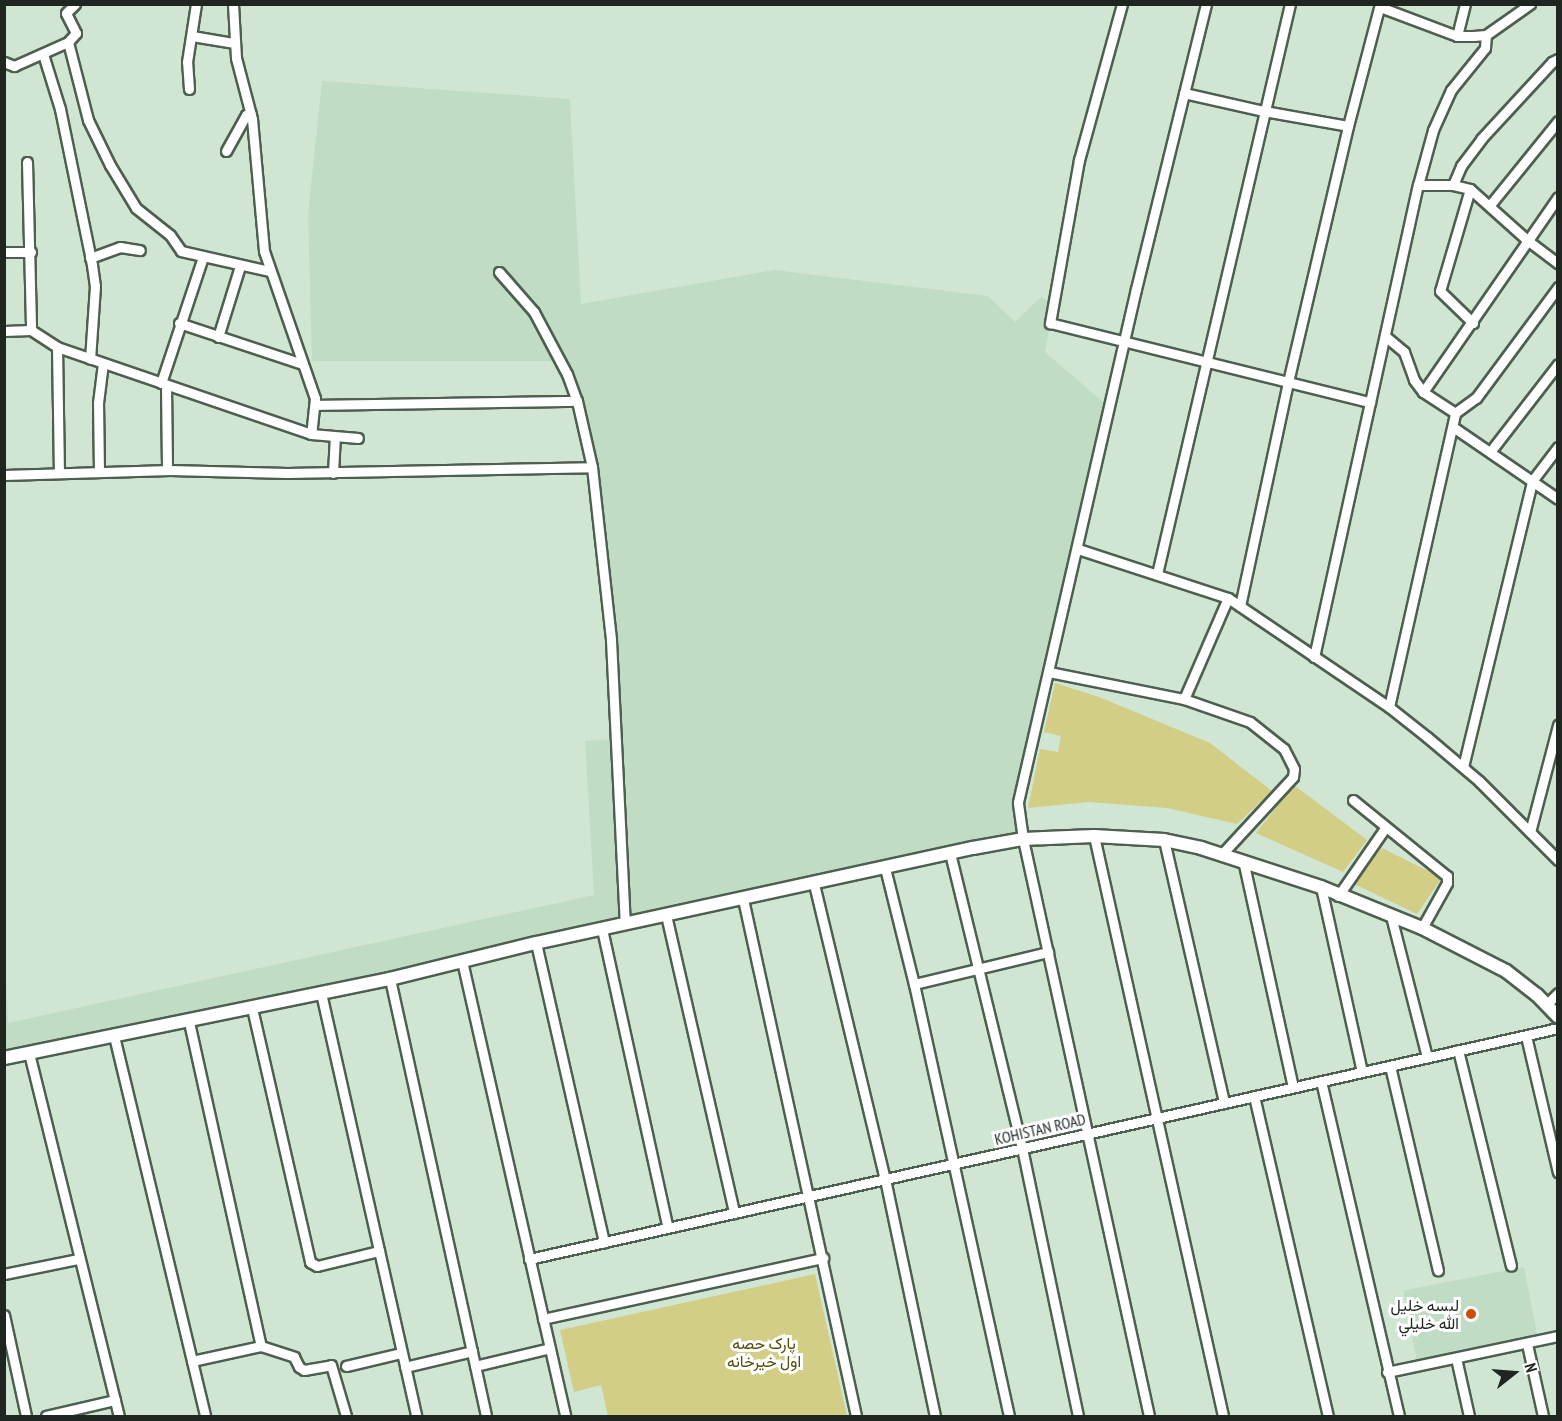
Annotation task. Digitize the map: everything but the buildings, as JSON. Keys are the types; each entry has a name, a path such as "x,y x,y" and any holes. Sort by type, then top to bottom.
{"main road":[{"path":"4,1058 189,1022 390,979 536,943 950,853 1023,839 1094,836 1164,840 1243,860 1321,887 1338,896 1422,928 1506,971 1557,1017"}],"street":[{"path":"4,62 14,66 68,42 76,33 66,13 75,4"},
{"path":"189,89 187,62 196,4"},
{"path":"233,4 234,43 251,113 264,251 315,405 311,434"},
{"path":"1122,4 1079,160 1050,323 1124,344 1370,402"},
{"path":"1149,1416 1023,839 1018,802 1124,344 1206,4"},
{"path":"1157,574 1290,4"},
{"path":"1457,36 1465,4"},
{"path":"1240,606 1288,382 1348,126 1380,6 1457,36 1486,35 1530,4"},
{"path":"1314,657 1418,185 1433,130 1451,90 1485,48 1486,35"},
{"path":"192,36 234,43"},
{"path":"68,42 88,120 110,165 136,208 170,235 182,251 270,271"},
{"path":"43,54 60,109 95,286 90,359"},
{"path":"1453,185 1461,166 1481,139 1557,59"},
{"path":"1184,93 1264,111 1348,126"},
{"path":"226,150 246,115 251,113"},
{"path":"1490,205 1557,122"},
{"path":"27,162 31,252 31,330"},
{"path":"1418,185 1453,185 1470,189 1527,240 1557,263"},
{"path":"1470,189 1440,287 1443,294 1473,323"},
{"path":"1423,392 1473,323 1557,197"},
{"path":"90,258 120,247 140,250"},
{"path":"4,252 31,252"},
{"path":"167,470 163,384 179,323 203,257"},
{"path":"218,337 240,266"},
{"path":"499,272 534,312 567,374 577,401 592,467 611,640 625,924"},
{"path":"1389,707 1455,413 1476,398 1557,287"},
{"path":"179,323 302,364"},
{"path":"4,331 31,330 57,347 311,434 335,438 358,438"},
{"path":"1385,336 1404,352 1414,380 1423,392 1455,413"},
{"path":"57,347 59,474"},
{"path":"99,472 99,403 103,363"},
{"path":"1490,452 1557,364"},
{"path":"315,405 577,401"},
{"path":"1453,427 1557,499"},
{"path":"333,473 335,438"},
{"path":"1462,767 1532,481 1557,447"},
{"path":"4,476 167,470 333,473 592,467"},
{"path":"1078,549 1228,598 1389,707 1462,767 1557,860"},
{"path":"1184,699 1228,598"},
{"path":"1049,672 1184,699 1250,722 1284,749 1294,769 1293,777 1222,854"},
{"path":"1530,832 1557,725"},
{"path":"1353,800 1447,876 1447,883 1422,928"},
{"path":"1338,896 1385,828"},
{"path":"1094,836 1223,1416"},
{"path":"1164,840 1224,1103"},
{"path":"950,853 1022,1148 1078,1416"},
{"path":"1243,860 1293,1087"},
{"path":"885,868 914,984 1009,1416"},
{"path":"814,884 885,1179 935,1416"},
{"path":"1321,887 1362,1072"},
{"path":"743,899 856,1416"},
{"path":"666,915 734,1213"},
{"path":"1391,916 1427,1058"},
{"path":"602,929 668,1228"},
{"path":"536,943 604,1242"},
{"path":"914,984 1048,952"},
{"path":"462,961 565,1416"},
{"path":"390,979 486,1416"},
{"path":"321,993 416,1416"},
{"path":"1546,1005 1557,993"},
{"path":"252,1008 310,1262 317,1266 379,1251"},
{"path":"189,1022 261,1346"},
{"name":"KOHISTAN ROAD","path":"529,1259 1557,1028"},
{"path":"114,1036 205,1416"},
{"path":"1526,1036 1557,1172"},
{"path":"1458,1050 1510,1266"},
{"path":"29,1053 78,1259 119,1416"},
{"path":"1390,1066 1438,1270"},
{"path":"1321,1081 1399,1416"},
{"path":"1254,1096 1328,1416"},
{"path":"543,1318 823,1258"},
{"path":"4,1274 78,1259"},
{"path":"4,1315 26,1416"},
{"path":"1387,1372 1557,1336"},
{"path":"1527,1344 1543,1416"},
{"path":"192,1361 261,1346 294,1357 299,1367 304,1370 332,1365 346,1416"},
{"path":"475,1366 550,1348"},
{"path":"405,1367 472,1351"},
{"path":"346,1365 401,1353"},
{"path":"1456,1358 1469,1416"},
{"path":"46,1416 115,1400"}],"shaded area":[{"path":"322,81 570,99 581,304 774,270 988,296 1015,322 1041,297 1047,300 1049,330 1045,352 1103,402 1071,556 1013,803 1023,839 5,1058 4,936 8,1023 594,895 585,741 616,739 594,505 577,401 559,361 312,361 308,214"},
{"name":"ليسه خليل الله خليلي","path":"1524,1267 1538,1337 1417,1360 1403,1290"}],"green space":[{"path":"1055,683 1099,697 1210,743 1272,791 1237,824 1167,808 1089,802 1028,808 1040,749 1058,752 1061,736 1044,732"},
{"path":"1294,785 1367,840 1343,872 1256,833"},
{"path":"1382,848 1442,878 1417,914 1352,883"},
{"name":"پارک حصه اول خیرخانه","path":"815,1274 847,1416 608,1416 601,1385 574,1392 560,1330"}],"place":[{"name":"ليسه خليل الله خليلي","path":"1471,1314"}]}
